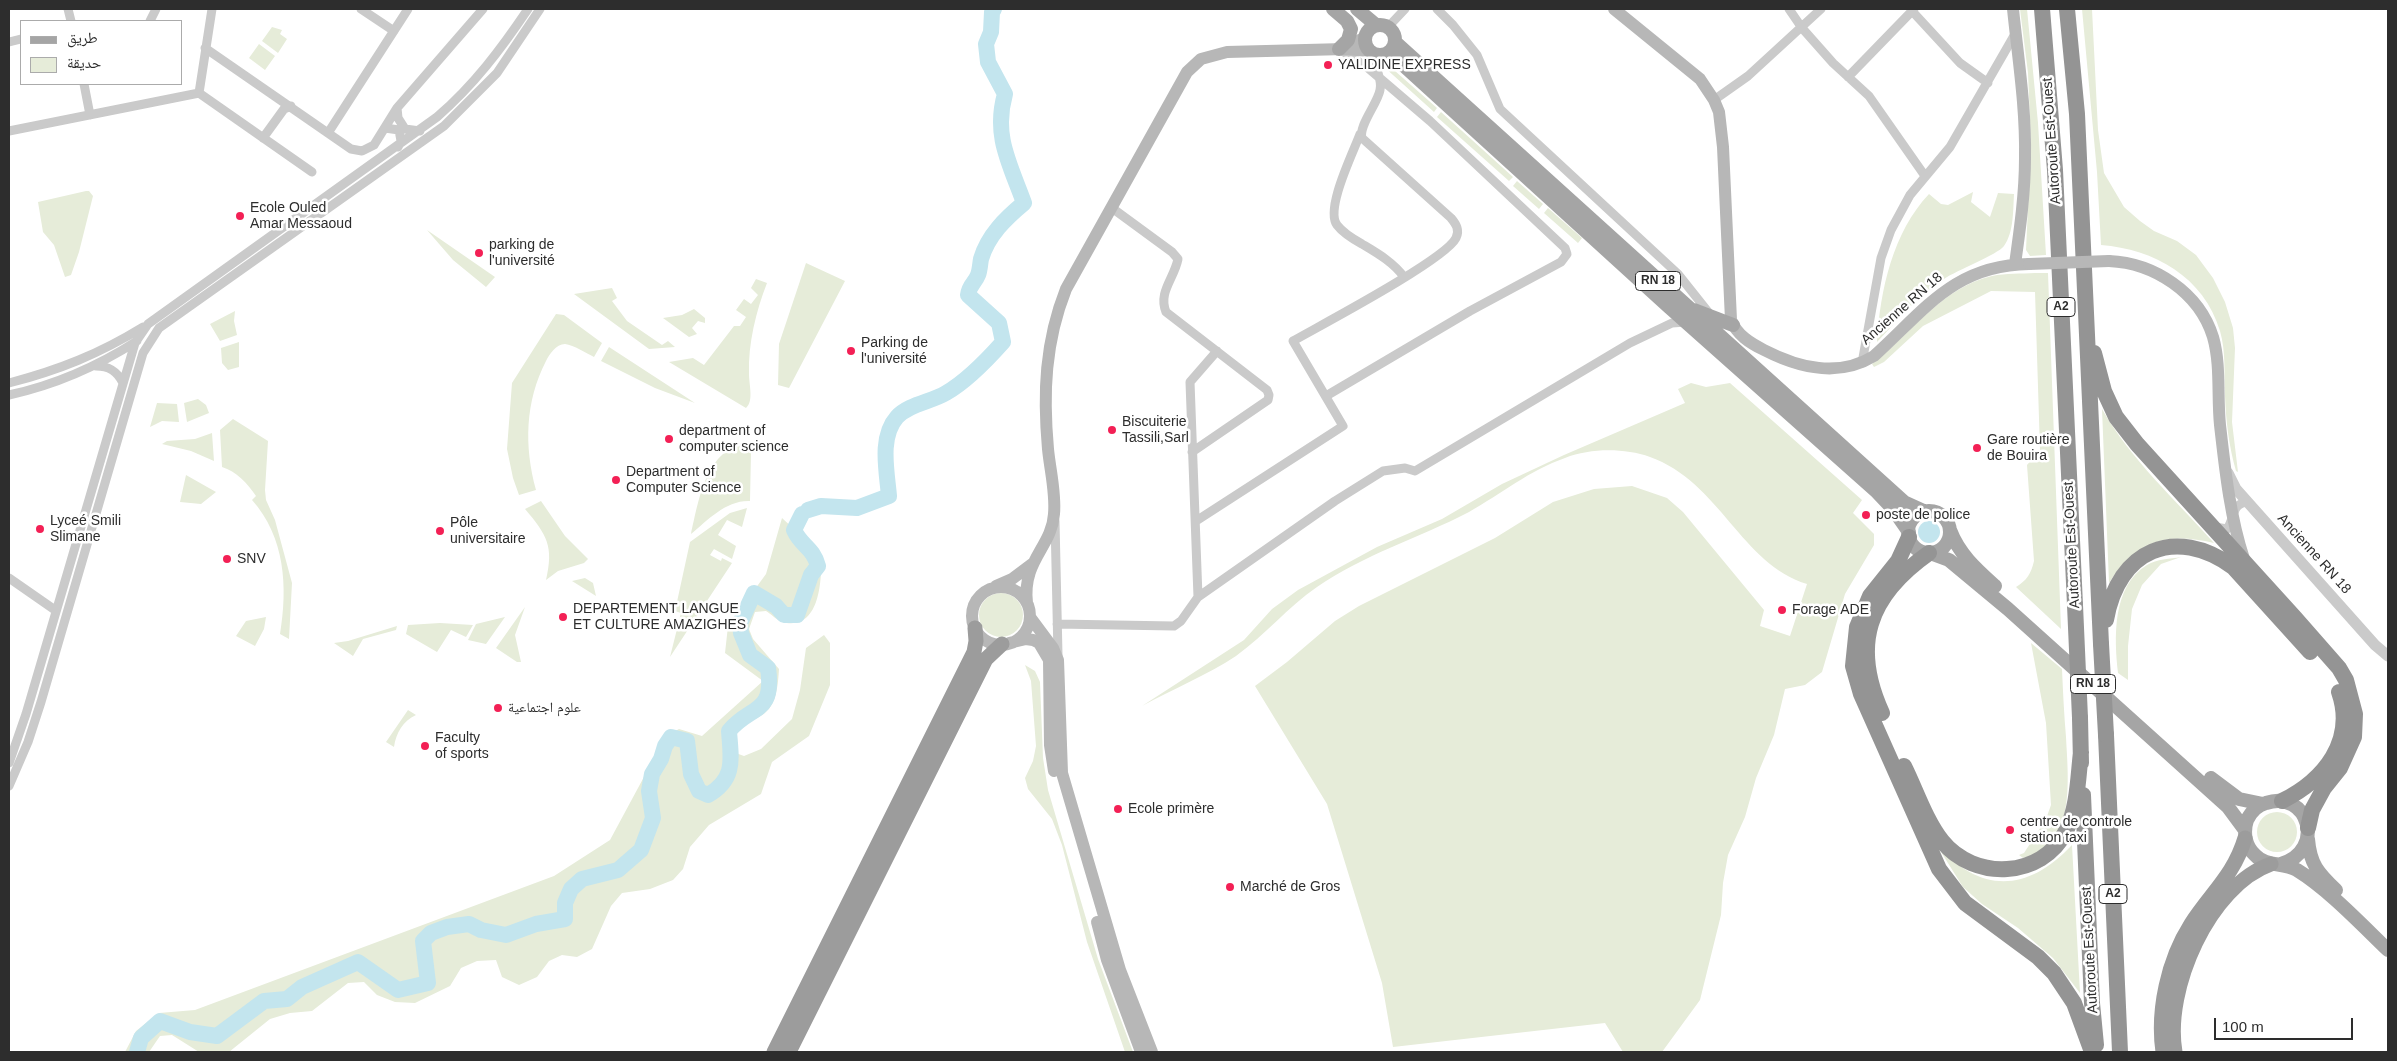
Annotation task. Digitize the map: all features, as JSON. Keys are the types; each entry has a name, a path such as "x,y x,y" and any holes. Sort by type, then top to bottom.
{"highway":[{"name":"Autoroute Est-Ouest","path":"2042,9 2055,170 2092,1003 2097,1052"},
{"name":"Autoroute Est-Ouest","path":"2067,9 2077,114 2120,1052"},
{"path":"2086,329 2104,391 2116,417 2160,471 2213,526 2339,668 2352,695 2355,714 2354,737 2340,768 2324,788 2312,810 2308,833"},
{"path":"1909,534 1898,561 1870,596 1857,627 1853,666 1861,694 1939,869 1965,903 2038,957 2054,973 2074,1003 2092,1052"},
{"path":"2102,644 2114,590 2126,571 2146,555 2163,547 2195,547 2219,557 2233,567 2331,676 2341,698 2343,730 2333,758 2321,774 2304,789 2282,801"},
{"path":"1930,553 1907,569 1879,604 1868,633 1866,659 1874,697 1931,824 1942,841 1964,860 1982,868 2014,869 2028,865 2042,857 2059,842 2072,818 2081,752"},
{"path":"774,1052 974,652 976,628"},
{"path":"789,1052 986,659 1006,644"},
{"path":"2163,1052 2162,1030 2166,986 2177,954 2191,923 2236,865 2245,834"},
{"path":"2175,1052 2178,993 2184,969 2197,940 2209,919 2236,885 2247,876 2276,864"}],"main road":[{"path":"1333,9 1347,21 1351,29 1350,37 1342,49"},
{"path":"1006,644 1021,636 1029,624 1027,578 1032,564 1047,536 1054,515 1044,402 1047,356 1056,313 1066,289 1186,72 1201,59 1227,52 1342,49 1383,55 1392,47 1394,34 1374,30 1341,9"},
{"path":"1358,9 1374,30"},
{"path":"1614,9 1700,79 1714,100 1719,112 1723,148 1730,314 1733,325"},
{"path":"2013,9 2023,103 2026,158 2024,196 2015,264"},
{"path":"1342,49 1374,30"},
{"path":"1372,53 1366,46 1374,30"},
{"name":"RN 18","path":"1392,47 1668,306 1688,315 1904,502 1926,512"},
{"name":"RN 18","path":"1392,47 1688,315 1876,491 1894,509 1909,534"},
{"name":"Ancienne RN 18","path":"1733,325 1742,336 1755,345 1797,365 1825,369 1844,368 1862,363 1874,356 1948,288 1978,272 2015,264 2109,261 2131,264 2158,274 2179,287 2193,302 2213,337 2226,467 2235,530 2245,562"},
{"path":"1688,315 1711,315 1733,325"},
{"path":"1926,512 1935,512 1943,517 1950,530 1946,544 1939,550 1930,553 1916,548 1909,534 1914,519 1926,512"},
{"name":"RN 18","path":"1950,530 1955,544 1980,573 2189,759 2231,794 2262,804"},
{"name":"RN 18","path":"1930,553 1949,560 2008,608 2228,807 2245,834"},
{"path":"1032,564 1012,579 988,590 977,600 974,606 973,621 984,638 1006,644 1026,639 1039,643 1049,660 1050,745 1056,782 1082,864 1107,960 1141,1052"},
{"path":"988,590 1006,587 1022,595 1027,603"},
{"path":"1030,617 1053,648 1058,660 1062,773 1120,970 1152,1052"},
{"path":"2388,938 2317,870 2310,856 2308,833 2300,810 2282,801 2262,804 2250,814 2245,834 2254,855 2276,864 2296,869 2388,950"},
{"path":"2276,864 2299,855 2308,833"}],"street":[{"path":"199,93 212,9"},
{"path":"361,9 394,31"},
{"path":"328,133 408,9"},
{"path":"398,147 401,141 397,126 397,108 483,9"},
{"path":"9,394 60,380 96,366 135,343 159,328 444,126 497,73 540,9"},
{"path":"1374,30 1405,9"},
{"path":"1437,9 1454,25 1477,55 1500,109 1678,274 1711,315"},
{"path":"1789,9 1802,28 1848,77 1869,96 1925,176"},
{"path":"1714,100 1748,76 1821,9"},
{"path":"9,384 64,368 117,343 148,324 398,147 456,100 482,73 525,10"},
{"path":"1848,77 1913,10 1960,63 1988,83"},
{"path":"1862,363 1881,258 1900,212 1925,176 1943,158 2015,34"},
{"path":"206,48 351,149 362,151 374,145 385,128 397,126 420,131"},
{"path":"1326,396 1470,310 1555,266 1567,257 1565,248 1430,121 1378,76 1342,49"},
{"path":"1372,53 1381,83 1380,91 1360,134 1335,202 1334,218 1342,231 1385,258 1404,276"},
{"path":"84,85 90,115"},
{"path":"9,131 199,93 312,172"},
{"path":"263,138 284,109 291,106"},
{"path":"397,108 397,126"},
{"path":"1196,521 1343,426 1293,342 1404,276 1450,246 1458,236 1457,226 1420,189 1368,145 1360,134"},
{"path":"1112,208 1172,252 1178,260 1176,269 1164,292 1162,303 1166,312 1267,390 1270,395 1268,400 1192,452"},
{"path":"1666,326 1672,317 1668,306"},
{"path":"1056,624 1160,628 1174,626 1181,621 1198,597 1335,500 1372,477 1383,471 1405,468 1414,471 1630,343 1680,321 1688,315"},
{"path":"9,763 26,714 135,343 148,324"},
{"path":"9,786 28,742 41,702 143,353 159,328"},
{"path":"117,343 135,343"},
{"path":"135,343 143,353"},
{"path":"1198,597 1190,382 1217,351"},
{"path":"96,366 103,366 115,372 123,383"},
{"name":"Ancienne RN 18","path":"2226,467 2236,489 2349,616 2388,656"},
{"path":"2213,526 2222,530 2227,529 2237,506 2248,502"},
{"path":"1054,515 1058,660"},
{"path":"9,578 55,610"}],"green space":[{"path":"2020,9 2027,9 2038,123 2046,255 2030,256 2026,250 2031,143 2028,73"},
{"path":"2082,9 2092,9 2098,130 2104,173 2124,207 2154,231 2177,241 2196,255 2213,278 2225,302 2233,328 2235,348 2232,422 2238,472 2236,471 2227,425 2223,347 2220,331 2202,295 2174,269 2158,260 2121,248 2101,245 2097,172"},
{"path":"272,27 282,30 280,34 287,39 278,53 262,41"},
{"path":"259,44 275,56 265,70 249,58"},
{"path":"1386,63 1437,108 1434,112 1383,66"},
{"path":"1441,112 1513,177 1509,181 1437,117"},
{"path":"1517,181 1543,204 1539,209 1513,186"},
{"path":"89,191 93,196 79,252 71,275 65,277 54,245 43,232 38,202"},
{"path":"1973,192 1971,202 1990,217 1998,193 2014,194 2010,234 2004,246 1994,254 1950,275 1935,285 1909,308 1877,342 1885,282 1906,226 1929,194 1941,204 1948,205"},
{"path":"1548,208 1582,238 1578,243 1544,213"},
{"path":"427,230 495,277 486,287 453,260"},
{"path":"806,263 845,281 789,388 778,385 779,344"},
{"path":"2048,273 2061,629 2016,587 2028,576 2034,561 2027,465 2040,450 2035,292 1991,291 1923,326 1884,362 1874,367 1872,364 1928,313 1958,290 1992,276"},
{"path":"756,279 767,283 759,305 751,339 749,363 750,401 746,408 669,362 693,358 704,365 734,326 740,326 746,317 736,310 744,299 751,304 758,295 751,288"},
{"path":"612,288 617,298 612,301 627,321 662,345 668,341 675,347 649,349 574,294"},
{"path":"694,309 705,318 705,323 698,321 692,328 697,334 689,337 663,318 682,315"},
{"path":"235,311 234,321 237,335 220,341 210,324"},
{"path":"556,314 564,315 602,343 594,357 576,347 562,344 547,359 539,377 530,408 528,441 536,490 519,495 513,478 507,449 512,383"},
{"path":"239,342 239,367 228,370 222,363 221,348"},
{"path":"609,347 695,403 655,388 601,361"},
{"path":"1691,383 1706,387 1730,383 1862,500 1853,513 1874,534 1874,545 1845,594 1822,672 1805,685 1785,689 1774,735 1756,778 1745,817 1728,855 1723,883 1721,915 1700,1000 1662,1052 1623,1052 1605,1023 1393,1047 1382,983 1327,804 1255,686 1287,662 1335,621 1359,606 1495,538 1553,502 1594,489 1632,486 1667,498 1683,512 1764,610 1760,626 1790,636 1807,584 1784,574 1764,559 1695,485 1674,469 1640,454 1608,450 1586,452 1552,463 1469,512 1353,565 1306,595 1236,656 1142,706 1244,640 1272,609 1298,590 1377,547 1442,519 1502,484 1685,403 1678,389"},
{"path":"198,399 206,405 209,413 187,422 184,403"},
{"path":"157,403 177,404 179,422 162,421 150,427"},
{"path":"2102,409 2126,445 2154,479 2214,543 2197,540 2167,539 2154,543 2130,557 2119,568 2109,583"},
{"path":"233,419 268,441 266,500 275,520 292,583 289,639 280,634 284,598 283,581 277,546 271,530 263,514 252,500 256,496 249,487 237,475 222,467 220,430"},
{"path":"212,433 214,461 191,451 162,444 167,441 195,439"},
{"path":"741,445 747,447 751,452 750,501 725,507 691,534 700,495 711,469 719,458 729,450"},
{"path":"186,475 216,492 201,504 180,502"},
{"path":"541,501 565,536 588,559 584,563 558,571 546,580 549,558 547,542 539,526 525,509"},
{"path":"747,508 742,527 727,520 718,535 736,546 732,559 714,549 710,555 721,561 722,558 732,563 670,657 681,613 675,611 690,542 730,513"},
{"path":"782,518 821,554 819,589 812,611 805,619 795,623 782,622 766,611 755,612 749,629 753,639 779,669 777,688 774,700 767,711 739,727 728,740 733,752 744,756 761,749 792,719 800,690 806,648 824,635 830,643 830,685 809,736 772,762 761,794 709,825 690,847 683,869 673,880 650,889 622,893 611,906 592,949 577,957 562,955 549,961 537,977 519,985 502,977 496,960 477,961 461,968 450,986 415,1003 395,1002 377,995 364,982 348,983 312,1011 290,1013 270,1019 229,1052 199,1052 172,1035 160,1036 149,1052 125,1052 136,1031 159,1013 195,1010 554,876 610,840 666,736 679,729 702,736 763,681 725,653 728,626 766,574"},
{"path":"2181,557 2161,564 2142,585 2132,609 2128,646 2128,680 2118,673 2116,629 2121,599 2127,586 2136,574 2147,565 2159,560"},
{"path":"585,578 593,583 596,596 572,581"},
{"path":"1001,593 1013,597 1019,603 1023,615 1019,627 1013,633 1001,637 989,633 983,627 979,615 983,603 989,597"},
{"path":"525,607 515,635 521,662 517,662 496,648"},
{"path":"266,617 264,629 255,646 236,636 246,621"},
{"path":"505,617 486,644 468,640 476,624"},
{"path":"440,623 473,625 466,637 451,630 437,652 406,634 408,625"},
{"path":"397,626 396,630 363,639 353,656 334,643 348,641"},
{"path":"2031,643 2062,669 2068,790 2066,809 2061,826 2053,840 2040,851 2023,858 2019,855 2024,853 2046,819 2051,805 2046,723"},
{"path":"1025,665 1035,671 1040,682 1043,758 1048,790 1098,959 1133,1052 1125,1052 1087,942 1062,845 1052,819 1028,789 1025,778 1033,761 1036,746 1031,681"},
{"path":"408,710 416,715 401,728 396,737 394,747 386,742"},
{"path":"2277,812 2291,818 2297,832 2291,846 2277,852 2263,846 2257,832 2263,818"},
{"path":"1936,844 1969,872 1987,879 2004,881 2021,879 2038,872 2055,861 2072,845 2080,993 2053,958 2018,928 1982,904 1963,887"}],"water":[{"path":"1929,521 1937,524 1940,532 1937,540 1929,543 1921,540 1918,532 1921,524"}],"waterway":[{"path":"808,510 821,506 857,508 889,496 886,444 891,425 897,417 908,409 954,388 976,370 1003,342 999,323 968,295 978,275 981,259 988,242 1004,221 1024,203 1002,137 1001,123 1005,94 988,62 986,44 991,32 992,12 994,9"},
{"path":"137,1052 141,1038 160,1021 190,1032 217,1036 264,1001 287,999 302,987 358,962 398,990 428,983 423,941 431,933 447,927 469,924 481,930 506,935 536,924 565,919 565,903 571,889 582,879 618,870 641,850 653,818 649,791 652,774 671,737 687,741 691,774 699,791 708,795 723,782 730,768 729,731 759,707 768,694 768,668 750,655 741,633 740,623 754,593 776,606 784,615 797,615 811,575 818,566 810,550 800,540 794,530 802,514"}],"place":[{"name":"YALIDINE EXPRESS","path":"1328,65"},
{"name":"Ecole Ouled Amar Messaoud","path":"240,216"},
{"name":"parking de l'université","path":"479,253"},
{"name":"Parking de l'université","path":"851,351"},
{"name":"Biscuiterie Tassili,Sarl","path":"1112,430"},
{"name":"department of computer science","path":"669,439"},
{"name":"Gare routière de Bouira","path":"1977,448"},
{"name":"Department of Computer Science","path":"616,480"},
{"name":"poste de police","path":"1866,515"},
{"name":"Lyceé Smili Slimane","path":"40,529"},
{"name":"Pôle universitaire","path":"440,531"},
{"name":"SNV","path":"227,559"},
{"name":"Forage ADE","path":"1782,610"},
{"name":"DEPARTEMENT LANGUE ET CULTURE AMAZIGHES","path":"563,617"},
{"name":"علوم اجتماعية","path":"498,708"},
{"name":"Faculty of sports","path":"425,746"},
{"name":"Ecole primère","path":"1118,809"},
{"name":"centre de controle station taxi","path":"2010,830"},
{"name":"Marché de Gros","path":"1230,887"}]}
